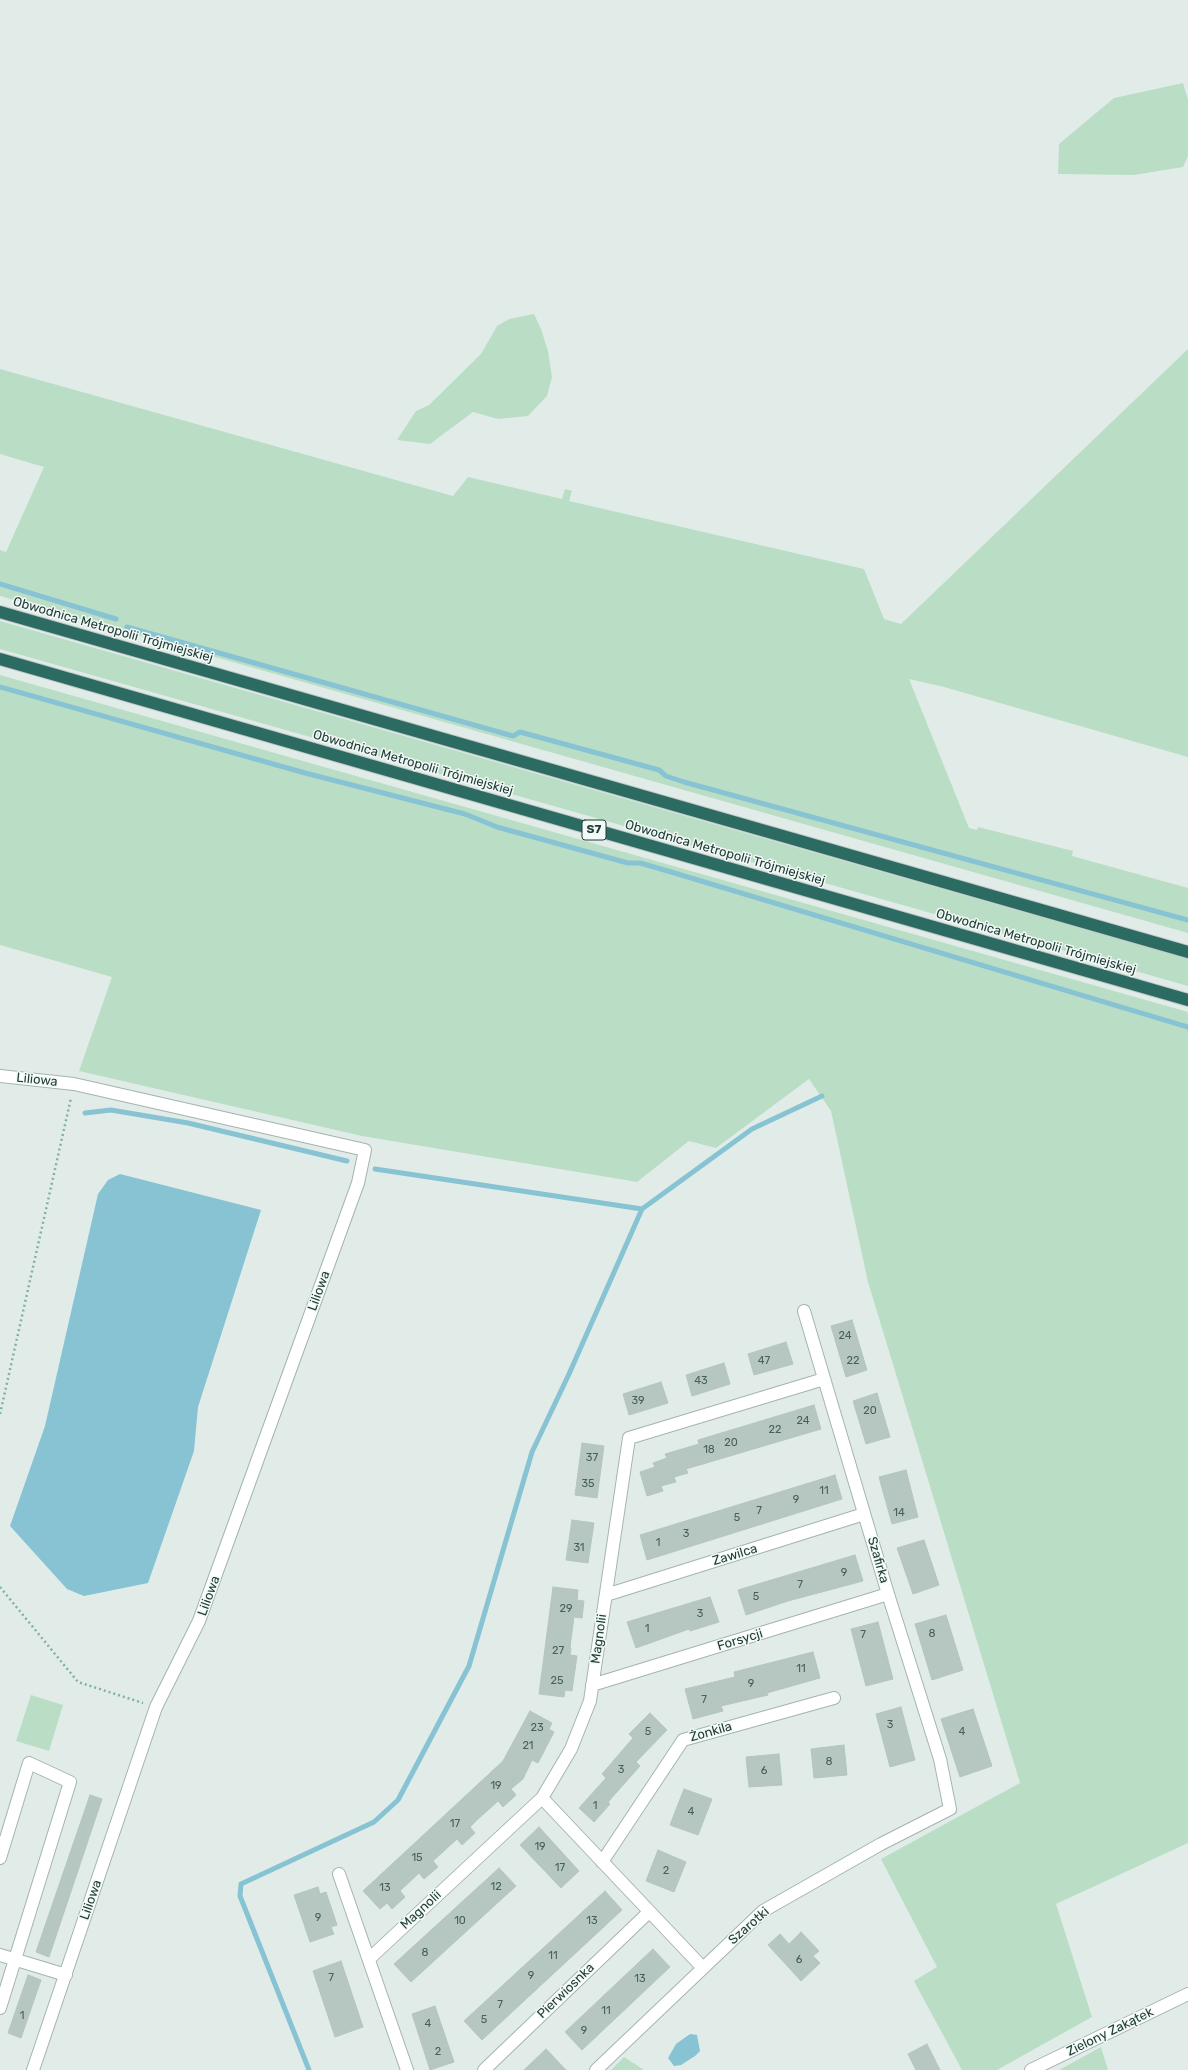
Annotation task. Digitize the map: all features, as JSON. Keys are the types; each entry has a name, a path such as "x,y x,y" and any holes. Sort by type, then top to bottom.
{"highway":[{"name":"Obwodnica Metropolii Trójmiejskiej","path":"0,612 1188,952"},
{"name":"Obwodnica Metropolii Trójmiejskiej","path":"0,659 1188,1000"}],"street":[{"name":"Liliowa","path":"0,1076 74,1084 365,1150 358,1184 199,1622 156,1707 33,2070"},
{"name":"Szafirka","path":"804,1311 888,1594 940,1759 950,1809"},
{"name":"Magnolii","path":"369,1959 542,1798 571,1749 584,1720 590,1701 629,1438 824,1379"},
{"name":"Zawilca","path":"606,1595 864,1514"},
{"name":"Forsycji","path":"592,1685 888,1594"},
{"name":"Żonkila","path":"602,1862 683,1740 834,1698"},
{"path":"0,1858 29,1762 70,1782 0,2008"},
{"path":"542,1798 703,1968"},
{"name":"Szarotki","path":"596,2070 763,1911 881,1844 950,1809"},
{"path":"339,1874 407,2070"},
{"name":"Pierwiosnka","path":"484,2070 649,1912"},
{"path":"0,1956 66,1975"},
{"name":"Zielony Zakątek","path":"1031,2070 1188,1994"}],"path":[{"name":"Liliowa","path":"0,1414 74,1084"},
{"path":"0,1587 78,1682 156,1707"}],"green space":[{"path":"1183,83 1188,100 1188,156 1183,167 1134,175 1058,174 1059,144 1114,98"},
{"path":"534,314 541,329 548,351 552,377 547,396 528,416 498,419 473,412 430,444 397,440 416,411 429,405 481,354 497,326 509,319"},
{"path":"1188,349 1188,757 944,687 909,679 969,828 977,830 978,827 1073,851 1072,856 1188,888 1188,933 0,596 0,550 6,552 44,467 0,454 0,369 453,496 468,477 562,499 565,489 572,491 569,501 864,569 884,619 901,624"},
{"path":"0,621 1188,959 1188,986 0,649"},
{"path":"0,675 1188,1012 1188,1843 1056,1904 1092,2017 997,2070 962,2070 914,1981 937,1967 881,1859 1020,1783 868,1282 831,1111 809,1079 716,1148 689,1141 637,1182 362,1136 79,1071 112,977 0,945"},
{"path":"31,1695 63,1705 49,1751 16,1741"},
{"path":"1101,2047 1108,2070 1059,2070"},
{"path":"624,2057 644,2070 611,2070"}],"water":[{"path":"120,1174 261,1210 198,1407 194,1451 148,1583 84,1596 67,1589 10,1526 45,1426 98,1194 108,1180"},
{"path":"690,2034 697,2035 700,2051 681,2065 674,2066 668,2058 676,2044"}],"building":[{"path":"852,1320 867,1370 846,1377 831,1326"},
{"path":"786,1342 793,1364 754,1375 748,1354"},
{"path":"724,1363 730,1384 692,1396 686,1375"},
{"path":"661,1382 668,1403 629,1415 623,1394"},
{"path":"877,1393 890,1437 866,1444 853,1401"},
{"path":"814,1405 821,1429 686,1469 688,1473 674,1477 676,1482 661,1486 663,1491 647,1496 640,1472 655,1467 653,1463 667,1458 665,1454 699,1444 698,1440"},
{"path":"582,1443 604,1446 597,1498 575,1495"},
{"path":"906,1470 918,1517 892,1524 879,1477"},
{"path":"835,1475 842,1499 647,1560 640,1535"},
{"path":"572,1520 594,1523 588,1563 566,1560"},
{"path":"924,1540 939,1585 913,1594 897,1548"},
{"path":"855,1555 863,1581 788,1601 746,1615 738,1590"},
{"path":"553,1587 578,1590 577,1600 584,1601 582,1618 574,1617 570,1647 570,1655 577,1656 572,1691 565,1690 564,1697 539,1694"},
{"path":"710,1597 719,1622 690,1631 689,1629 636,1648 627,1622"},
{"path":"946,1615 963,1670 932,1680 915,1624"},
{"path":"878,1622 893,1679 866,1686 851,1629"},
{"path":"813,1652 820,1678 767,1693 768,1695 721,1706 723,1711 693,1719 685,1689 735,1677 734,1672"},
{"path":"901,1707 915,1760 890,1767 876,1714"},
{"path":"973,1709 992,1766 960,1777 941,1719"},
{"path":"530,1711 552,1723 549,1729 554,1732 538,1763 532,1760 523,1779 511,1789 516,1795 503,1807 498,1801 477,1820 470,1827 475,1833 462,1845 457,1839 433,1861 438,1867 424,1879 419,1873 400,1891 405,1897 392,1909 387,1903 380,1909 363,1891 503,1761"},
{"path":"650,1713 667,1730 636,1762 640,1766 608,1802 610,1804 594,1822 579,1808 606,1778 602,1774 633,1738 629,1734"},
{"path":"844,1745 847,1775 814,1778 811,1749"},
{"path":"779,1754 782,1785 749,1787 746,1757"},
{"path":"684,1789 712,1799 698,1835 670,1825"},
{"path":"90,1795 102,1799 49,1957 36,1952"},
{"path":"539,1827 579,1871 561,1888 520,1845"},
{"path":"658,1850 686,1862 674,1892 646,1881"},
{"path":"499,1868 516,1886 411,1982 394,1964"},
{"path":"318,1887 320,1894 326,1892 337,1925 331,1927 334,1934 310,1942 294,1895"},
{"path":"605,1891 622,1910 482,2040 464,2021"},
{"path":"801,1932 819,1951 813,1956 820,1963 801,1981 768,1945 780,1934 789,1944"},
{"path":"653,1949 670,1967 582,2050 565,2032"},
{"path":"341,1961 363,2027 335,2037 313,1971"},
{"path":"28,1975 41,1980 21,2038 8,2033"},
{"path":"435,2006 454,2062 430,2070 412,2014"},
{"path":"927,2044 940,2070 916,2070 908,2054"},
{"path":"546,2049 566,2070 524,2070"}],"waterway":[{"path":"0,584 116,619"},
{"path":"127,627 513,736 520,732 659,770 666,776 684,782 1188,920"},
{"path":"0,687 305,773 465,814 497,827 628,863 640,863 661,869 1188,1027"},
{"path":"375,1169 642,1209 752,1129 822,1096"},
{"path":"85,1113 111,1110 188,1123 347,1161"},
{"path":"309,2070 240,1896 241,1884 374,1822 398,1800 469,1666 532,1452 569,1374 642,1209"}]}
